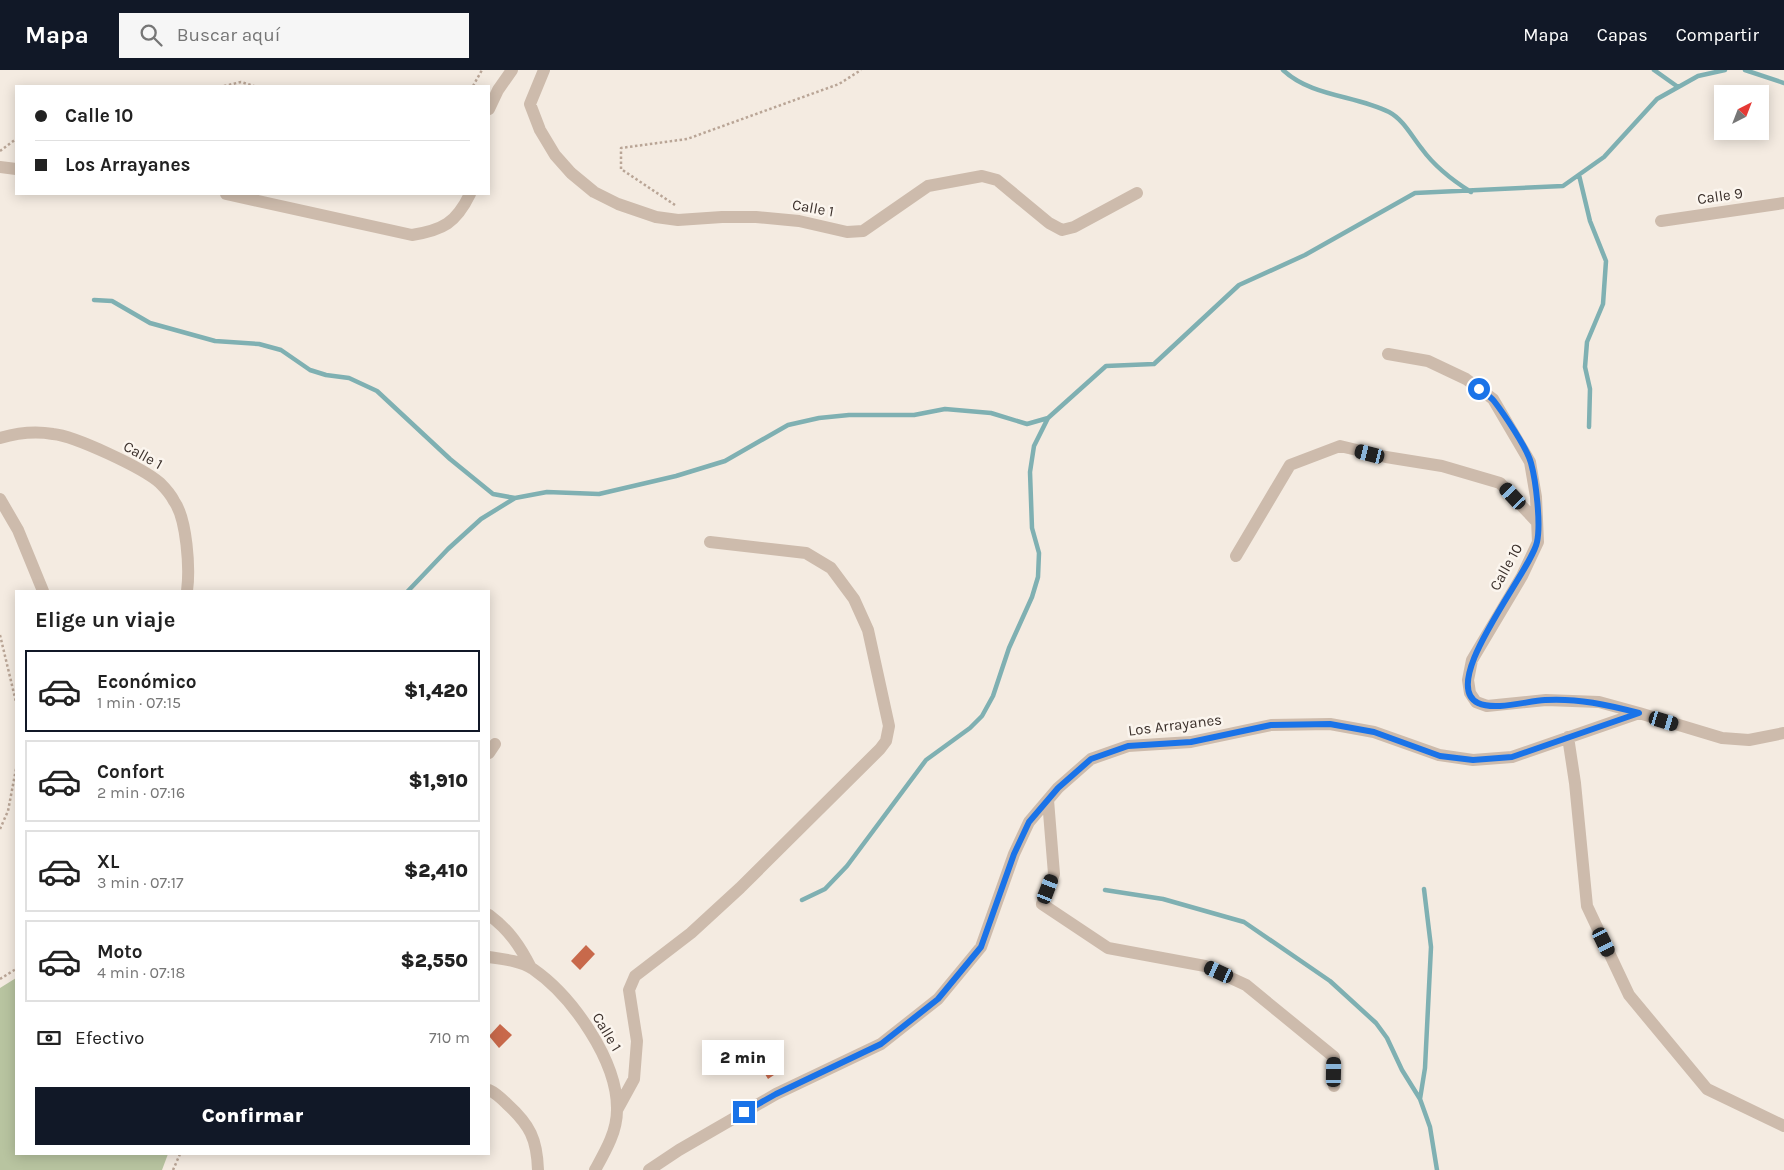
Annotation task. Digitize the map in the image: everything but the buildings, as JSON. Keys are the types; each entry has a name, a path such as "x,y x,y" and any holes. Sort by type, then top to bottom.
{"street":[{"path":"490,107 498,90 512,70"},
{"name":"Calle 1","path":"544,70 534,89 530,104 540,130 555,155 571,173 594,192 618,204 656,217 678,220 698,220 722,216 756,217 799,221 847,232 863,231 928,186 982,176 996,180 1049,223 1062,230 1074,227 1137,193"},
{"path":"0,167 15,170"},
{"path":"231,195 412,234 435,231 451,222 462,210 470,195"},
{"name":"Calle 9","path":"1661,221 1784,203"},
{"name":"Calle 10","path":"1388,354 1428,361 1466,379 1493,399 1530,462 1536,497 1538,542 1522,576 1472,660 1468,680 1470,693 1476,702 1487,706 1546,700 1599,702 1639,713"},
{"name":"Calle 1","path":"0,438 36,432 55,434 126,462 160,483 176,503 182,524 187,560 187,590"},
{"path":"1236,556 1290,465 1340,446 1386,457 1442,466 1500,483 1537,522"},
{"path":"0,499 18,530 43,590"},
{"path":"617,1110 634,1078 637,1041 629,990 635,976 691,933 753,874 880,749 886,741 889,726 868,630 854,599 831,568 806,553 710,542"},
{"path":"1639,713 1722,738 1749,740 1784,733"},
{"name":"Los Arrayanes","path":"649,1170 679,1150 776,1094 881,1044 938,999 981,947 1014,854 1029,822 1048,800 1091,759 1128,746 1191,742 1271,725 1330,724 1374,732 1440,756 1473,760 1512,757 1639,713"},
{"path":"1568,737 1575,783 1587,906 1629,995 1707,1089 1784,1126"},
{"path":"1048,800 1054,874 1042,904 1108,948 1205,966 1246,985 1334,1057 1334,1086"},
{"path":"490,916 503,925 520,944 532,968"},
{"name":"Calle 1","path":"490,957 509,960 532,968 556,988 602,1052 614,1081 617,1110 610,1142 594,1170"},
{"path":"490,1091 519,1115 531,1131 537,1149 538,1170"}],"path":[{"path":"474,85 482,70"},
{"path":"698,220 621,169 621,148 687,139 839,84 861,70"},
{"path":"228,85 241,82 251,85"},
{"path":"0,151 15,140"},
{"path":"0,635 15,698"},
{"path":"0,829 8,811 15,774"},
{"path":"0,979 15,970"},
{"path":"173,1170 180,1155"}],"green space":[{"path":"15,979 15,1155 168,1155 162,1170 0,1170 0,988"}],"waterway":[{"path":"1283,70 1307,86 1376,106 1394,115 1432,162 1471,192"},
{"path":"1654,70 1678,87"},
{"path":"409,590 448,549 481,519 515,498 547,492 599,494 676,476 725,461 788,425 819,418 849,415 914,415 945,409 991,413 1027,424 1048,418 1106,366 1154,364 1239,285 1305,255 1415,193 1563,186 1604,157 1657,99 1698,76 1725,70"},
{"path":"1745,70 1784,83"},
{"path":"1579,175 1590,221 1606,261 1603,304 1587,342 1585,367 1590,389 1589,427"},
{"path":"94,300 112,301 150,323 215,341 259,344 281,350 310,370 326,375 349,378 377,391 450,459 493,494 515,498"},
{"path":"802,900 825,889 847,866 926,760 970,728 982,716 993,696 1009,648 1032,597 1038,577 1039,553 1032,528 1030,472 1034,446 1048,418"},
{"path":"1420,1099 1425,1068 1431,947 1424,889"},
{"path":"1105,890 1163,899 1244,922 1330,981 1376,1023 1387,1038 1402,1070 1420,1099 1430,1127 1437,1170"}],"route":[{"path":"744,1112 776,1094 881,1044 938,999 981,947 1014,854 1029,822 1058,788 1091,759 1128,746 1191,742 1271,725 1330,724 1374,732 1440,756 1473,760 1512,757 1601,724 1639,713 1599,702 1546,700 1487,706 1476,702 1470,693 1468,680 1472,660 1522,576 1538,542 1536,497 1530,462 1493,399 1479,389"}]}
